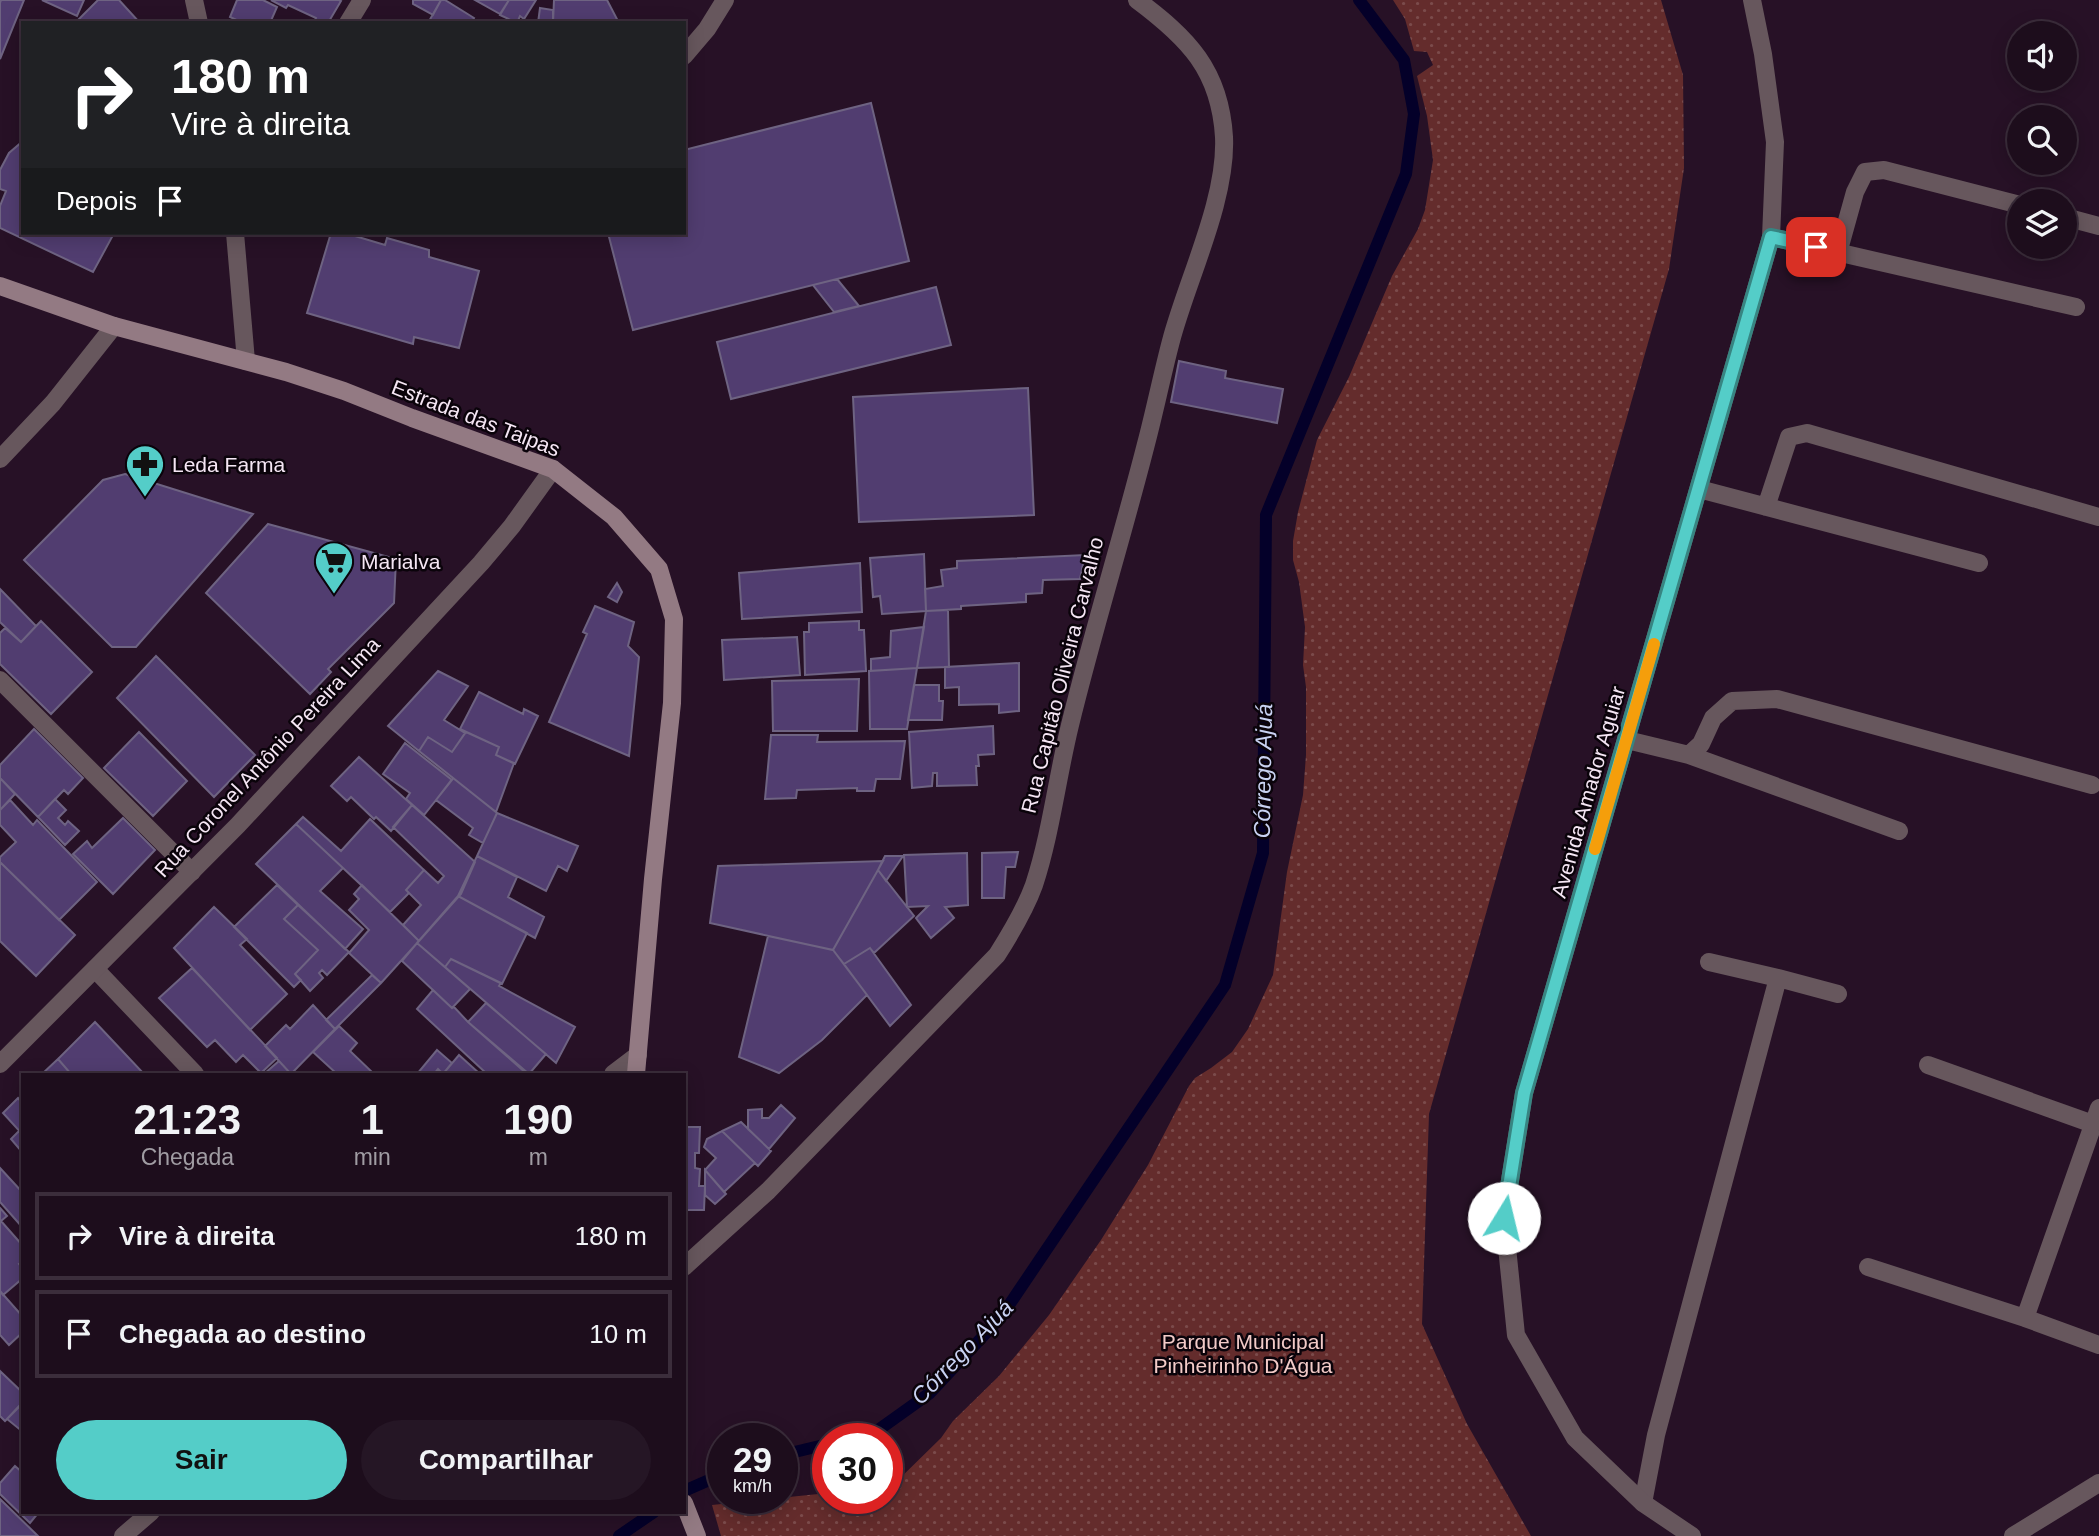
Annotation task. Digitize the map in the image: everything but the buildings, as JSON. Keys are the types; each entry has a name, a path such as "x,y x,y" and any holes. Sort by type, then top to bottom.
{"main road":[{"name":"Estrada das Taipas","path":"0,286 114,326 246,361 344,391 553,469 614,517 659,569 674,619 672,704 636,1073"},
{"path":"686,1508 694,1530"}],"street":[{"path":"194,0 199,21"},
{"path":"349,21 362,0"},
{"path":"686,54 707,29 725,0"},
{"name":"Rua Capitão Oliveira Carvalho","path":"686,1266 768,1191 997,955 1016,925 1034,885 1069,727 1147,443 1165,361 1212,212 1221,173 1223,128 1220,106 1209,72 1185,40 1138,0"},
{"name":"Avenida Amador Aguiar","path":"1692,1536 1643,1503 1575,1438 1516,1335 1504,1218 1524,1093 1771,237 1775,142 1763,54 1752,0"},
{"path":"1838,253 1855,192 1864,172 1884,170 2007,202"},
{"path":"2077,220 2099,226"},
{"path":"235,235 246,361"},
{"path":"1771,237 2076,307"},
{"path":"0,459 53,403 114,326"},
{"path":"1766,507 1789,437 1807,433 2099,517"},
{"name":"Rua Coronel Antônio Pereira Lima","path":"0,1064 238,825 481,563 512,526 553,469"},
{"path":"1699,489 1979,563"},
{"path":"0,680 192,872"},
{"path":"1689,755 1701,744 1713,718 1732,701 1777,699 2092,785"},
{"path":"1627,740 1689,755 1899,831"},
{"path":"1709,962 1838,994"},
{"path":"95,969 194,1073"},
{"path":"1643,1503 1656,1435 1778,978"},
{"path":"614,1073 638,1055"},
{"path":"1928,1065 2096,1116 2025,1318"},
{"path":"1868,1267 2099,1345"},
{"path":"2012,1536 2099,1483"},
{"path":"122,1536 149,1514"}],"green space":[{"name":"Parque Municipal Pinheirinho D'Água","path":"1393,0 1661,0 1683,75 1684,168 1669,269 1429,1114 1422,1324 1467,1424 1531,1536 721,1536 715,1514 798,1514 798,1496 812,1495 812,1514 903,1514 903,1475 999,1376 1049,1315 1148,1165 1189,1086 1195,1078 1232,1052 1248,1029 1273,975 1287,872 1303,795 1306,755 1306,687 1303,665 1305,627 1293,560 1298,512 1317,440 1349,377 1392,276 1418,229 1425,210 1433,160 1427,116 1417,76 1433,65 1427,52 1414,51 1405,19"}],"waterway":[{"name":"Córrego Ajuá","path":"888,1423 930,1393 1001,1317 1225,985 1263,853 1266,515 1406,174 1414,114 1404,60 1359,0"},
{"name":"Córrego Ajuá","path":"798,1451 812,1448"},
{"name":"Córrego Ajuá","path":"686,1490 707,1481"},
{"name":"Córrego Ajuá","path":"619,1536 651,1514"}],"slow traffic":[{"path":"1595,849 1654,644"}],"place":[{"name":"Leda Farma","path":"145,498"},
{"name":"Marialva","path":"334,595"}],"route":[{"path":"1504,1218 1524,1093 1771,237 1816,247"}]}
